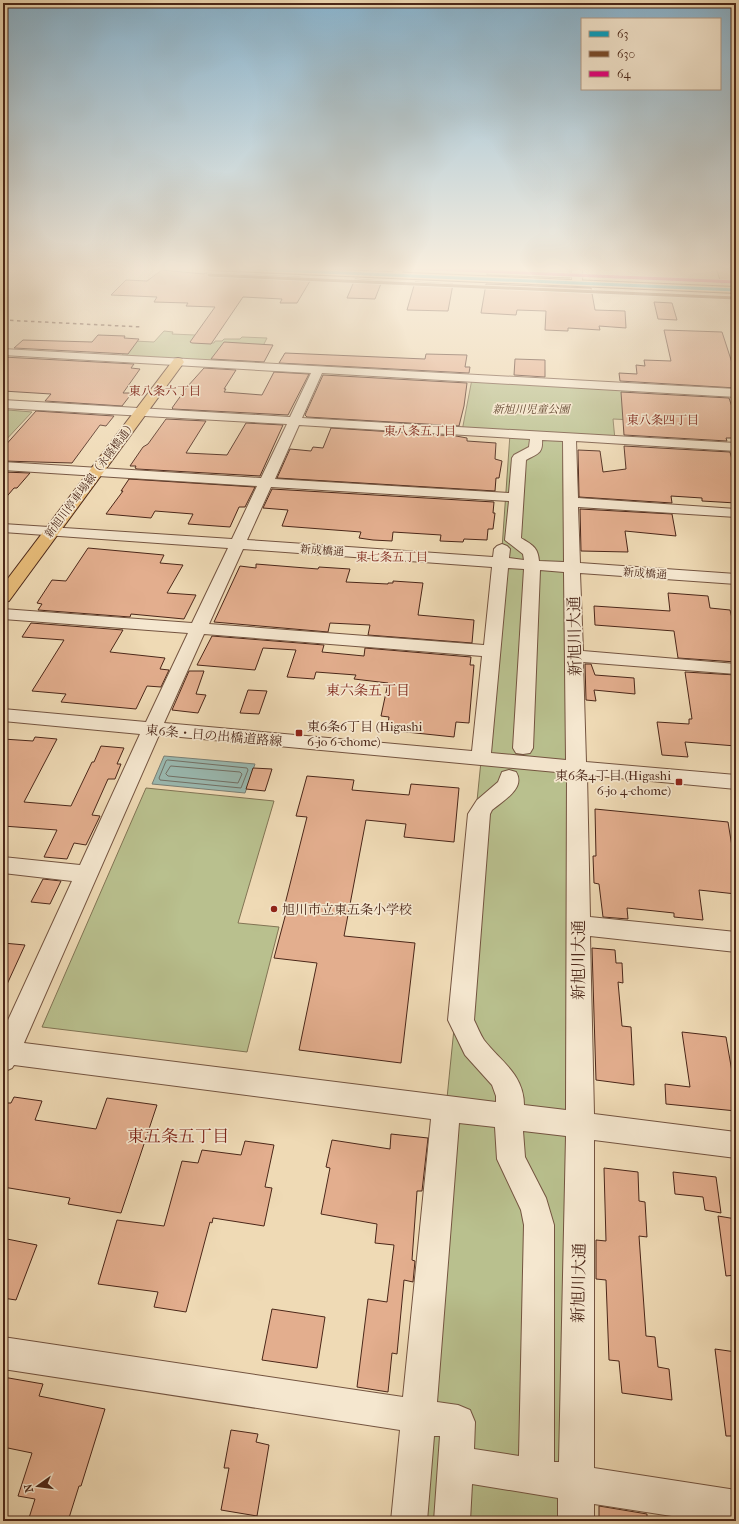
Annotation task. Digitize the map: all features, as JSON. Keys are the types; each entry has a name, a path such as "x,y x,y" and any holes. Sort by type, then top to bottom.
{"main road":[{"name":"新旭川停車場線（永隆橋通）","path":"3,597 178,362"}],"street":[{"path":"3,352 736,393"},
{"path":"318,370 4,1055 446,1108 736,1145"},
{"path":"3,404 736,447"},
{"path":"481,758 507,497 510,434"},
{"path":"523,748 532,565 531,552 513,540 519,458 536,449 536,435"},
{"name":"新旭川大通","path":"569,437 573,568 580,1125 576,1521"},
{"path":"3,466 507,497"},
{"path":"571,502 736,513"},
{"name":"新成橋通","path":"3,528 736,579"},
{"path":"3,614 491,651"},
{"path":"573,656 736,670"},
{"name":"東6条・日の出橋道路線","path":"3,715 152,730 481,758 736,782"},
{"path":"509,777 508,785 484,805 479,814 461,1020 474,1047 502,1077 510,1096 509,1139 511,1158 535,1208 539,1225 536,1476"},
{"path":"3,865 87,874"},
{"path":"578,925 736,942"},
{"path":"409,1521 446,1108"},
{"path":"3,1353 458,1422 452,1521"},
{"path":"455,1464 736,1508"}],"green space":[{"path":"158,338 193,338 191,342 214,343 215,341 222,341 224,339 267,338 263,346 260,346 248,366 119,359 134,341 154,342"},
{"name":"新旭川児童公園","path":"472,379 630,387 634,420 613,419 615,440 570,437 582,1521 409,1521 446,1108 501,563 510,434 462,431"},
{"path":"8,410 32,412 3,443 3,416"},
{"path":"146,788 274,801 238,923 279,927 247,1052 42,1027"}],"water":[{"path":"164,756 255,764 245,793 152,784"}],"building":[{"path":"95,338 139,339 128,354 14,348 23,340 92,342"},
{"path":"193,338 215,338 211,344 190,342"},
{"path":"666,338 724,338 736,375 736,388 620,381 619,373 637,374 636,365 645,366 644,360 671,361"},
{"path":"224,342 273,345 264,362 211,359"},
{"path":"285,353 425,359 426,354 467,355 465,367 470,367 469,373 279,363"},
{"path":"3,357 134,364 131,368 140,369 123,393 132,393 122,406 45,401 51,394 3,391"},
{"path":"515,359 545,360 545,377 514,375"},
{"path":"204,368 236,370 224,389 226,389 224,392 262,395 274,372 309,374 288,415 173,409 172,408 187,387"},
{"path":"323,375 467,383 464,406 459,426 307,417 305,415"},
{"path":"621,392 729,398 736,419 736,438 726,438 727,441 624,435"},
{"path":"36,411 114,416 106,426 100,425 72,463 3,461 3,448"},
{"path":"166,419 206,421 186,453 227,455 246,423 283,425 260,476 137,469 135,468 136,466 130,466 143,447 148,444"},
{"path":"331,428 456,436 467,438 467,441 496,443 495,459 502,461 499,478 496,478 495,491 277,478 290,449 311,451 313,447 323,448"},
{"path":"624,446 730,452 736,475 736,503 702,501 702,498 671,496 672,503 579,497 578,450 600,451 603,472 626,469"},
{"path":"3,472 30,473 3,501"},
{"path":"129,479 255,487 245,507 239,507 230,527 188,524 193,514 155,511 151,518 106,514 123,491 121,491"},
{"path":"272,489 494,502 493,513 495,513 493,529 488,529 487,540 464,539 463,542 440,541 441,535 393,532 392,541 359,538 361,532 282,526 288,510 263,508"},
{"path":"580,509 672,514 676,536 625,531 628,552 581,551"},
{"path":"88,548 164,555 160,563 183,565 167,593 196,595 184,619 131,614 130,617 38,610 42,604 37,603 52,580 66,581"},
{"path":"256,564 318,569 319,567 350,569 346,582 388,584 393,583 393,581 423,583 418,615 474,620 472,643 368,635 370,625 330,623 328,632 214,622 240,566 256,568"},
{"path":"668,593 708,596 710,608 730,610 736,635 736,662 678,658 674,631 595,625 594,606 670,611"},
{"path":"31,623 123,630 110,652 165,658 160,669 169,670 161,687 147,686 136,709 61,702 66,694 32,691 64,640 22,637"},
{"path":"212,636 324,645 322,652 364,656 365,648 471,657 470,665 474,665 469,723 456,722 454,737 387,730 389,717 381,716 388,683 354,679 356,675 316,672 314,679 287,677 296,650 263,648 255,670 197,665"},
{"path":"585,664 591,664 595,675 634,678 635,694 594,690 596,701 586,700"},
{"path":"189,671 204,671 196,694 206,695 198,713 172,710"},
{"path":"685,672 736,675 736,746 685,742 688,757 662,755 657,722 689,724 689,719 692,719"},
{"path":"248,690 267,691 259,714 240,713"},
{"path":"35,737 57,739 24,802 71,806 101,746 124,748 117,764 121,764 115,779 108,779 92,815 100,816 86,845 74,843 67,859 44,857 57,830 3,826 3,739 33,741"},
{"path":"253,768 272,769 265,791 246,789"},
{"path":"307,776 354,780 352,790 409,795 411,784 459,788 454,842 404,837 406,824 366,820 344,936 415,943 401,1063 299,1050 317,963 274,958 286,913 283,912 307,817 296,816"},
{"path":"595,809 728,822 736,871 736,894 699,890 703,920 674,917 674,913 627,908 628,919 603,917 599,884 594,883 593,856 596,856"},
{"path":"43,879 61,881 50,904 31,902"},
{"path":"3,943 25,945 3,993"},
{"path":"592,948 615,950 616,963 622,963 623,983 618,982 622,1026 631,1027 634,1085 596,1080"},
{"path":"682,1032 726,1037 736,1095 736,1111 666,1104 665,1084 690,1087"},
{"path":"14,1097 42,1101 35,1120 96,1129 107,1098 157,1105 121,1213 68,1204 70,1198 3,1187 3,1111 6,1103 11,1103"},
{"path":"391,1134 428,1138 422,1191 417,1191 412,1260 415,1261 413,1282 404,1280 397,1354 392,1353 388,1392 357,1387 368,1299 387,1302 394,1245 375,1243 377,1224 321,1214 330,1168 326,1167 332,1140 390,1149"},
{"path":"245,1141 274,1145 265,1187 272,1188 264,1226 213,1218 212,1223 210,1222 186,1312 154,1307 158,1292 98,1284 117,1220 164,1226 182,1161 198,1163 202,1150 241,1155"},
{"path":"604,1168 638,1172 639,1201 645,1202 647,1237 639,1236 646,1336 655,1337 658,1367 669,1369 672,1400 622,1393 619,1361 609,1360 606,1280 596,1279 596,1240 606,1241"},
{"path":"673,1172 716,1177 721,1213 705,1210 703,1197 675,1194"},
{"path":"718,1216 736,1219 736,1275 726,1276"},
{"path":"7,1239 37,1245 16,1300 3,1298 3,1248"},
{"path":"272,1309 325,1317 317,1368 262,1360"},
{"path":"715,1349 736,1352 736,1436 726,1436"},
{"path":"3,1377 43,1384 39,1396 105,1409 81,1486 79,1486 68,1521 28,1521 35,1499 18,1496 32,1453 3,1447"},
{"path":"231,1430 258,1434 256,1442 269,1445 257,1516 221,1510 229,1468 224,1468"},
{"path":"599,1506 647,1514 647,1521 599,1521"}],"place":[{"name":"東6条6丁目 (Higashi 6-jo 6-chome)","path":"299,733"},
{"name":"東6条4丁目 (Higashi 6-jo 4-chome)","path":"679,782"},
{"name":"旭川市立東五条小学校","path":"274,909"}],"district":[{"name":"東八条六丁目","path":"165,391"},
{"name":"東八条四丁目","path":"663,420"},
{"name":"東八条五丁目","path":"420,431"},
{"name":"東七条五丁目","path":"392,557"},
{"name":"東六条五丁目","path":"368,690"},
{"name":"東五条五丁目","path":"178,1136"}]}
